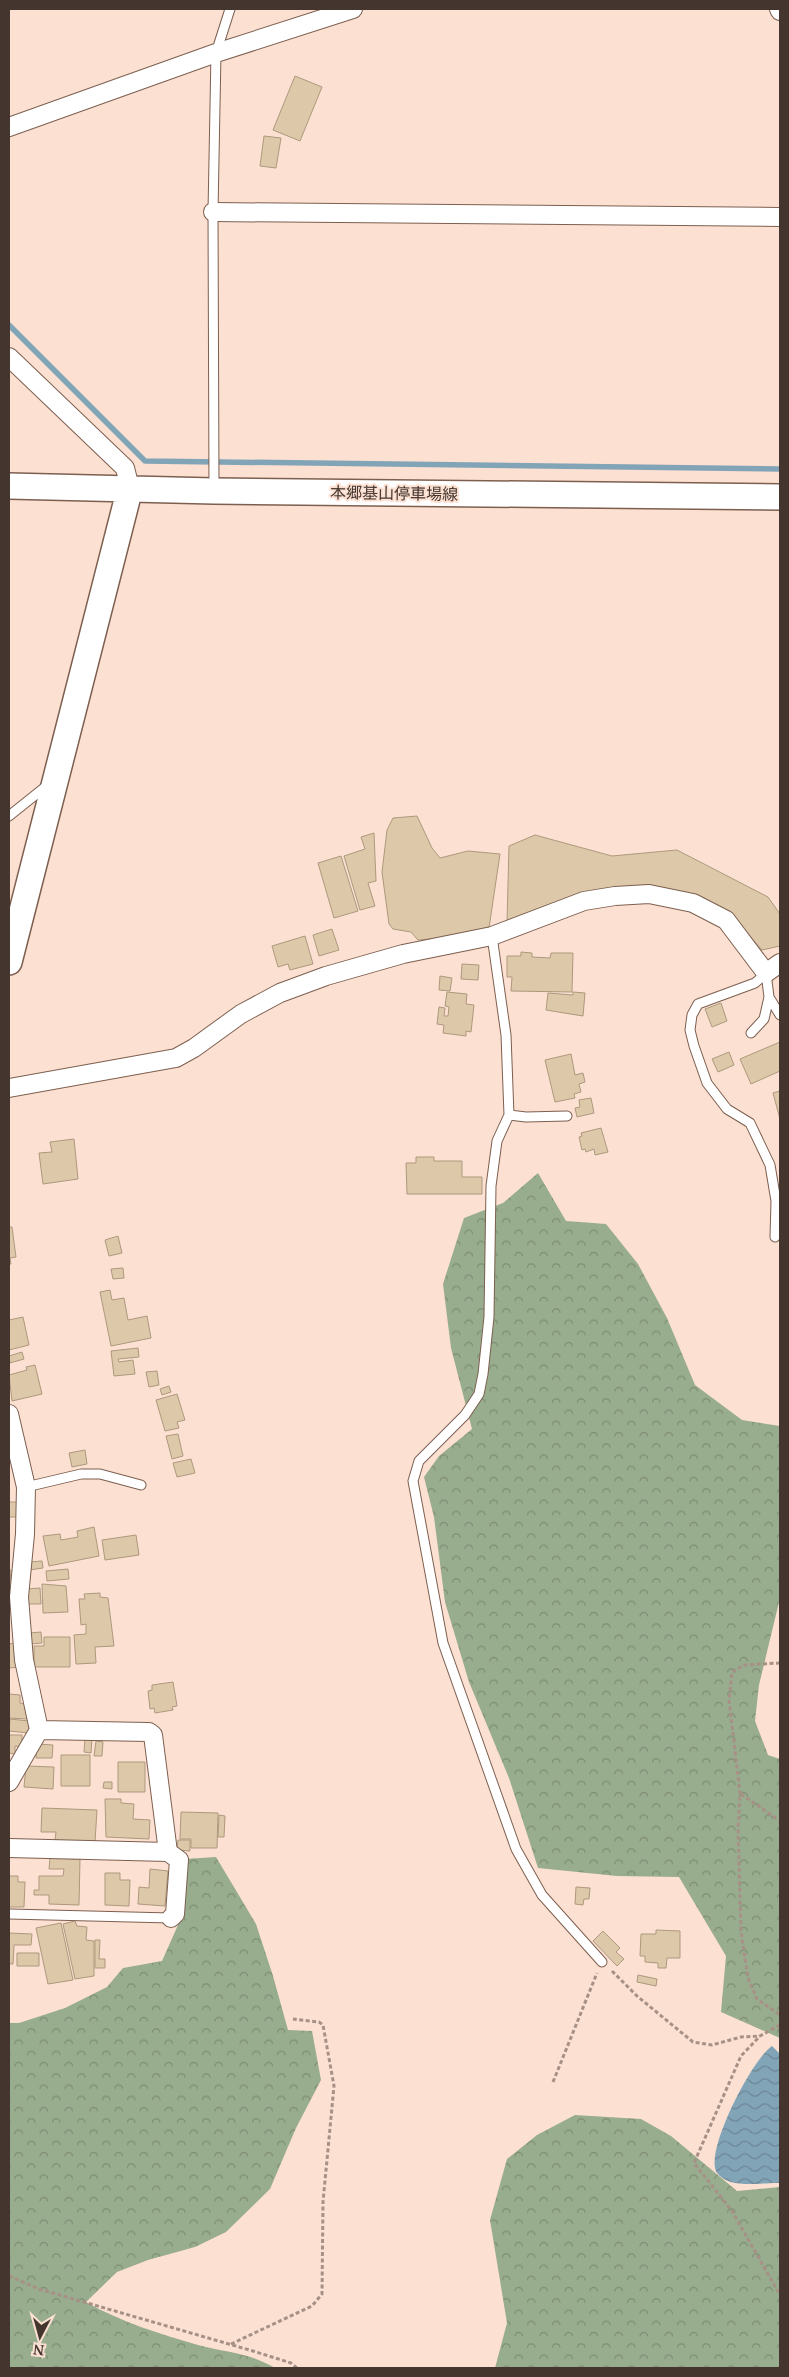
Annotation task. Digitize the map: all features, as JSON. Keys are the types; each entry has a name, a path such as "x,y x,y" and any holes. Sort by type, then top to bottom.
{"main road":[{"name":"本郷基山停車場線","path":"9,486 214,491 780,497"},
{"path":"9,962 130,488"}],"street":[{"path":"9,127 216,53 353,9"},
{"path":"213,212 780,217"},
{"path":"9,357 125,468 130,488"},
{"path":"9,1088 176,1058 194,1048 241,1014 280,993 326,976 404,954 492,936 584,901 614,896 649,894 693,903 726,920 773,968"},
{"path":"9,1417 26,1488 25,1534 19,1596 24,1660 39,1730 9,1782"},
{"path":"39,1730 149,1732 153,1735 168,1852"},
{"path":"9,1848 168,1852 179,1860 175,1914 171,1918"}],"lane":[{"path":"214,491 213,212 216,53 230,9"},
{"path":"9,816 42,788 56,781"},
{"path":"492,936 506,1035 509,1115 497,1141 492,1186 489,1317 479,1394 465,1415 419,1461 413,1481 443,1643 516,1849 542,1894 602,1962"},
{"path":"751,1033 764,1018 773,968"},
{"path":"773,968 755,983 698,1004 692,1015 690,1030 707,1083 727,1109 750,1123 770,1165 776,1201 775,1237"},
{"path":"769,998 780,1015"},
{"path":"509,1115 526,1117 567,1116"},
{"path":"26,1488 81,1474 100,1474 141,1484"},
{"path":"9,1914 171,1918"}],"path":[{"path":"780,1663 744,1666 732,1672 729,1700 740,1793 738,1830 741,1932 748,1978 757,1999 780,2015"},
{"path":"740,1793 780,1821"},
{"path":"553,2082 602,1962 637,1996 693,2042 712,2045 741,2037 760,2036"},
{"path":"231,2344 312,2306 322,2294 322,2202 333,2077 323,2024 293,2019"},
{"path":"780,2025 760,2036 742,2056 694,2164 732,2211 780,2295"},
{"path":"9,2276 39,2288 291,2363 297,2368"}],"green space":[{"path":"538,1173 566,1221 606,1224 638,1264 667,1318 695,1385 742,1420 780,1426 780,1598 759,1685 755,1721 768,1755 780,1759 780,2038 721,2012 726,1956 679,1877 617,1876 538,1868 509,1778 469,1682 445,1602 434,1517 424,1477 439,1456 472,1429 451,1348 443,1284 464,1218 503,1203"},
{"path":"216,1857 256,1924 288,2030 312,2031 321,2080 296,2128 270,2189 226,2232 195,2247 148,2260 117,2272 86,2302 113,2316 141,2327 198,2345 256,2359 275,2368 9,2368 9,2023 19,2023 65,2008 107,1987 123,1968 162,1961 178,1925 185,1859"},
{"path":"575,2115 641,2119 671,2136 737,2191 780,2187 780,2368 495,2368 507,2323 490,2220 507,2159 537,2135"}],"water":[{"path":"772,2046 780,2054 780,2183 747,2184 730,2182 717,2173 715,2162 717,2146 732,2106 743,2086 753,2068"}],"building":[{"path":"295,76 322,87 300,141 273,130"},
{"path":"264,136 281,138 276,168 260,166"},
{"path":"417,816 432,848 440,858 468,851 500,854 489,928 452,937 418,940 411,932 393,929 389,924 382,872 387,830 393,818"},
{"path":"374,833 376,881 368,883 375,906 360,910 344,856 365,849 361,837"},
{"path":"535,835 612,856 677,850 768,897 780,914 780,946 762,950 739,924 677,891 507,922 509,846"},
{"path":"341,856 358,911 334,918 318,863"},
{"path":"332,929 339,950 319,956 313,935"},
{"path":"305,936 313,964 290,970 288,964 278,967 272,946"},
{"path":"521,952 532,953 532,957 550,958 551,953 573,953 572,992 511,991 512,977 507,977 507,956 521,956"},
{"path":"462,964 479,965 478,980 461,979"},
{"path":"440,976 452,978 450,991 439,990"},
{"path":"447,992 467,994 466,1004 474,1005 471,1032 466,1031 466,1036 443,1033 444,1025 437,1024 439,1007 445,1008 444,1016 448,1016 449,1007 445,1006"},
{"path":"573,992 585,993 583,1016 546,1010 548,993 573,995"},
{"path":"721,1003 727,1021 712,1027 705,1009"},
{"path":"780,1042 780,1071 751,1084 740,1059"},
{"path":"729,1052 734,1065 718,1072 712,1059"},
{"path":"571,1054 575,1075 583,1073 585,1082 579,1084 581,1092 574,1094 575,1098 555,1102 545,1060"},
{"path":"780,1091 780,1119 773,1093"},
{"path":"591,1098 594,1113 577,1117 575,1108 580,1107 579,1100"},
{"path":"601,1128 608,1152 595,1155 594,1149 586,1152 585,1149 582,1150 579,1137 582,1136 581,1133"},
{"path":"74,1139 78,1179 43,1184 39,1153 52,1152 50,1142"},
{"path":"416,1157 434,1157 434,1161 462,1161 462,1177 482,1177 482,1194 407,1194 406,1163 416,1163"},
{"path":"9,1227 12,1227 16,1257 10,1258 11,1264 9,1264"},
{"path":"118,1236 122,1253 109,1256 105,1240"},
{"path":"123,1268 124,1278 113,1279 111,1269"},
{"path":"110,1290 112,1300 124,1298 128,1320 147,1316 151,1338 111,1346 100,1292"},
{"path":"23,1317 29,1345 9,1350 9,1320"},
{"path":"138,1348 139,1357 118,1359 119,1362 133,1360 135,1374 114,1376 111,1351"},
{"path":"22,1352 24,1359 10,1363 9,1356"},
{"path":"35,1365 42,1394 12,1401 9,1375 27,1370 26,1367"},
{"path":"157,1371 159,1385 149,1387 146,1372"},
{"path":"169,1386 171,1392 162,1395 160,1389"},
{"path":"177,1394 185,1420 177,1422 179,1428 165,1431 156,1400"},
{"path":"178,1434 183,1456 172,1459 166,1436"},
{"path":"85,1450 87,1464 72,1467 69,1453"},
{"path":"191,1459 195,1473 177,1477 173,1463"},
{"path":"9,1502 17,1502 17,1517 9,1517"},
{"path":"94,1527 99,1556 49,1566 43,1536 60,1534 61,1540 78,1537 77,1531"},
{"path":"136,1535 139,1555 105,1560 102,1540"},
{"path":"42,1561 43,1568 29,1570 29,1562"},
{"path":"68,1569 69,1579 47,1581 46,1571"},
{"path":"9,1570 11,1570 10,1584 9,1584"},
{"path":"42,1584 66,1586 68,1612 43,1613"},
{"path":"40,1588 41,1604 26,1604 26,1589"},
{"path":"100,1593 100,1597 108,1598 114,1646 95,1647 96,1663 76,1664 74,1635 86,1634 86,1624 81,1625 79,1599 85,1599 84,1594"},
{"path":"41,1632 42,1643 30,1644 29,1633"},
{"path":"44,1637 70,1637 70,1667 34,1667 34,1646 44,1646"},
{"path":"15,1643 19,1667 9,1668 9,1644"},
{"path":"173,1682 177,1706 172,1707 173,1710 155,1713 154,1708 150,1709 148,1691 152,1690 152,1685"},
{"path":"9,1694 20,1695 20,1703 25,1704 25,1710 28,1710 27,1719 9,1718"},
{"path":"10,1719 29,1721 29,1733 9,1731"},
{"path":"9,1735 22,1735 22,1747 15,1746 15,1754 9,1753"},
{"path":"85,1738 92,1738 91,1753 84,1752"},
{"path":"96,1741 103,1742 102,1756 94,1756"},
{"path":"37,1744 53,1745 52,1758 36,1758"},
{"path":"61,1755 90,1755 90,1786 61,1786"},
{"path":"118,1762 145,1762 145,1792 118,1792"},
{"path":"26,1766 54,1767 53,1789 24,1787"},
{"path":"104,1782 112,1782 112,1789 103,1788"},
{"path":"105,1799 121,1799 121,1803 134,1804 133,1819 150,1820 149,1839 106,1837"},
{"path":"42,1808 97,1810 95,1842 55,1840 56,1832 41,1832"},
{"path":"181,1812 218,1813 217,1848 191,1848 191,1839 180,1839"},
{"path":"219,1815 225,1816 224,1837 218,1837"},
{"path":"178,1840 190,1840 190,1851 177,1850"},
{"path":"50,1858 80,1859 79,1905 49,1904 49,1895 34,1895 34,1890 39,1890 39,1876 63,1876 64,1869 49,1869"},
{"path":"150,1869 168,1871 165,1906 138,1904 139,1887 149,1888"},
{"path":"105,1873 120,1873 120,1880 130,1880 129,1906 105,1905"},
{"path":"9,1876 18,1876 18,1882 25,1882 24,1907 9,1907"},
{"path":"576,1887 590,1888 589,1899 584,1899 583,1905 575,1904"},
{"path":"75,1921 77,1926 87,1927 86,1940 94,1941 94,1976 75,1979 63,1924"},
{"path":"61,1923 73,1980 48,1984 36,1928"},
{"path":"656,1930 680,1931 680,1958 667,1958 666,1968 658,1968 658,1963 645,1962 645,1956 640,1956 641,1934 656,1934"},
{"path":"603,1931 620,1948 616,1952 624,1959 617,1966 593,1941"},
{"path":"9,1933 32,1934 31,1945 14,1945 13,1964 9,1964"},
{"path":"95,1940 100,1940 99,1959 105,1959 105,1968 95,1968"},
{"path":"17,1953 39,1953 39,1966 17,1966"},
{"path":"638,1975 657,1979 656,1986 637,1982"}],"waterway":[{"path":"9,325 145,461 780,469"}]}
